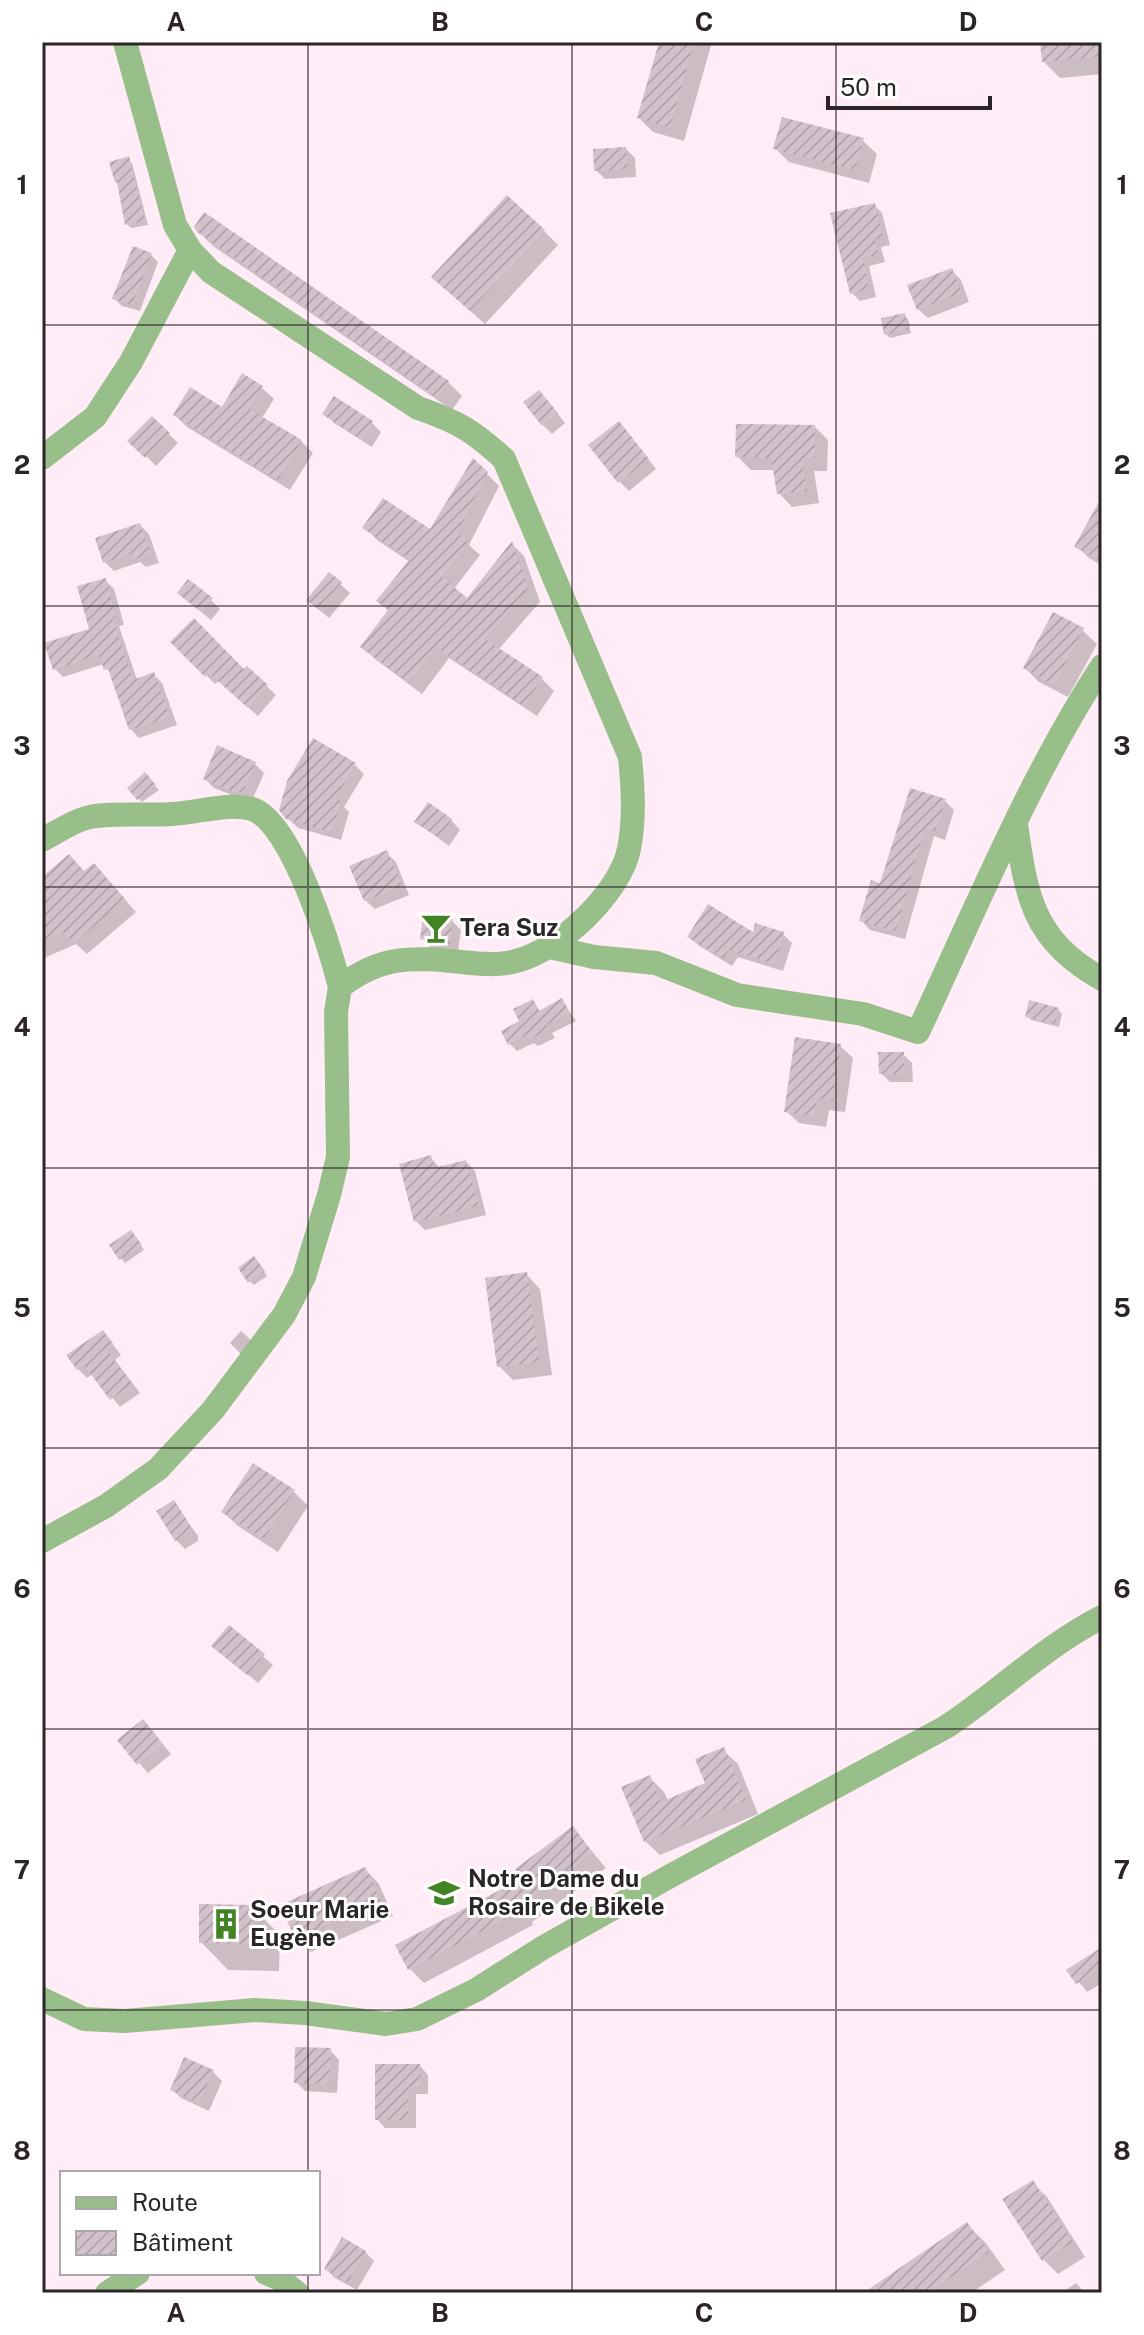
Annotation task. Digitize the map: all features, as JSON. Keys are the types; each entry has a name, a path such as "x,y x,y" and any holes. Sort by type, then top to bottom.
{"street":[{"path":"125,42 165,195 175,225 190,250 211,272 418,408 456,421 504,459 630,757 635,805 629,852 616,879 586,917 550,947 516,961 484,964 431,959 397,960 371,967 340,987"},
{"path":"42,458 95,417 131,362 190,250"},
{"path":"550,947 594,957 656,963 737,995 863,1014 918,1032 1016,824 1078,703 1102,666"},
{"path":"42,840 87,817 171,815 236,808 251,809 265,815 293,858 311,896 340,987 336,1012 338,1157 304,1277 284,1315 213,1410 158,1469 106,1506 42,1541"},
{"path":"1016,824 1025,883 1038,921 1081,968 1102,979"},
{"path":"42,1999 84,2019 125,2021 255,2010 386,2024 417,2019 476,1990 544,1947 672,1875 946,1727 1076,1630 1102,1617"},
{"path":"107,2293 135,2275"},
{"path":"271,2275 297,2293"}],"building":[{"path":"659,42 694,42 670,128 637,118"},
{"path":"1040,42 1102,42 1102,56 1042,62"},
{"path":"782,117 864,138 855,170 773,149"},
{"path":"626,147 628,169 594,171 593,149"},
{"path":"129,156 145,221 125,225 117,182 109,162"},
{"path":"507,195 545,230 470,311 431,277"},
{"path":"875,203 883,237 875,240 878,255 863,258 869,290 850,294 830,213"},
{"path":"204,212 449,381 437,398 197,232 194,227"},
{"path":"133,246 152,253 132,305 112,299"},
{"path":"952,268 962,293 917,310 907,285"},
{"path":"905,313 908,329 884,335 881,318"},
{"path":"242,373 263,386 249,409 302,440 278,480 173,415 190,387 222,407"},
{"path":"539,390 558,413 542,426 523,402"},
{"path":"334,396 373,421 362,440 322,414"},
{"path":"152,416 170,433 145,458 127,441"},
{"path":"619,421 649,459 618,483 588,445"},
{"path":"736,424 815,425 815,458 802,458 807,491 777,494 771,458 735,457"},
{"path":"473,458 488,472 457,533 469,542 442,577 467,598 512,541 528,589 485,639 543,677 524,706 436,647 409,683 360,647 388,610 376,601 410,559 362,528 383,498 430,529"},
{"path":"1102,496 1102,561 1074,547"},
{"path":"140,523 151,554 135,559 133,553 103,563 95,538"},
{"path":"329,572 342,582 319,610 306,600"},
{"path":"106,578 116,617 112,618 133,680 154,672 170,717 129,730 108,669 104,670 99,655 53,670 44,643 89,629 77,586"},
{"path":"188,579 213,598 201,612 177,593"},
{"path":"1053,612 1084,628 1054,685 1023,668"},
{"path":"194,618 244,669 247,666 268,685 248,708 209,673 205,677 170,642"},
{"path":"313,738 356,763 335,799 341,801 332,832 286,819 279,810 287,781"},
{"path":"217,745 256,762 243,792 233,792 203,779"},
{"path":"145,772 156,785 137,800 127,788"},
{"path":"910,788 946,799 935,832 925,828 896,931 859,921 871,880 880,883"},
{"path":"428,802 452,819 439,838 414,822"},
{"path":"387,850 402,886 364,901 349,866"},
{"path":"69,854 84,871 94,863 125,899 74,944 64,932 42,942 42,877"},
{"path":"708,904 753,932 755,923 784,932 775,964 729,950 723,959 687,937"},
{"path":"423,915 453,919 450,944 420,939"},
{"path":"562,998 570,1013 546,1025 548,1030 528,1040 526,1035 508,1045 501,1031 519,1021 513,1009 533,999 539,1011"},
{"path":"1029,1000 1059,1008 1055,1024 1025,1017"},
{"path":"795,1037 841,1044 833,1101 817,1098 814,1116 784,1112"},
{"path":"878,1052 904,1052 904,1074 879,1074"},
{"path":"431,1155 434,1168 466,1160 478,1206 414,1222 399,1164"},
{"path":"131,1230 142,1245 119,1260 109,1245"},
{"path":"254,1256 265,1271 248,1283 238,1268"},
{"path":"527,1272 539,1362 497,1367 485,1278"},
{"path":"103,1330 114,1345 107,1350 132,1383 110,1400 84,1365 77,1370 66,1355"},
{"path":"253,1463 295,1490 264,1539 221,1512"},
{"path":"174,1500 190,1525 190,1532 175,1541 156,1511"},
{"path":"229,1625 265,1654 247,1675 211,1646"},
{"path":"143,1719 163,1744 137,1765 117,1740"},
{"path":"724,1747 746,1800 644,1842 621,1787 650,1775 661,1802 705,1783 695,1759"},
{"path":"573,1826 593,1853 519,1907 520,1911 408,1970 395,1945 523,1878 515,1869"},
{"path":"365,1867 381,1901 295,1939 280,1905"},
{"name":"Soeur Marie Eugène","path":"199,1904 253,1905 253,1944 199,1943"},
{"path":"1102,1947 1102,1968 1076,1984 1066,1970"},
{"path":"295,2047 331,2048 329,2084 294,2083"},
{"path":"184,2057 214,2070 199,2103 170,2090"},
{"path":"375,2064 420,2064 421,2087 408,2087 408,2120 375,2120"},
{"path":"1033,2180 1073,2242 1042,2261 1002,2199"},
{"path":"967,2222 989,2252 927,2293 863,2293"},
{"path":"342,2237 366,2251 348,2283 324,2269"}],"place":[{"name":"Tera Suz","path":"436,928"},
{"name":"Notre Dame du Rosaire de Bikele","path":"444,1893"},
{"name":"Soeur Marie Eugène","path":"226,1924"}]}
